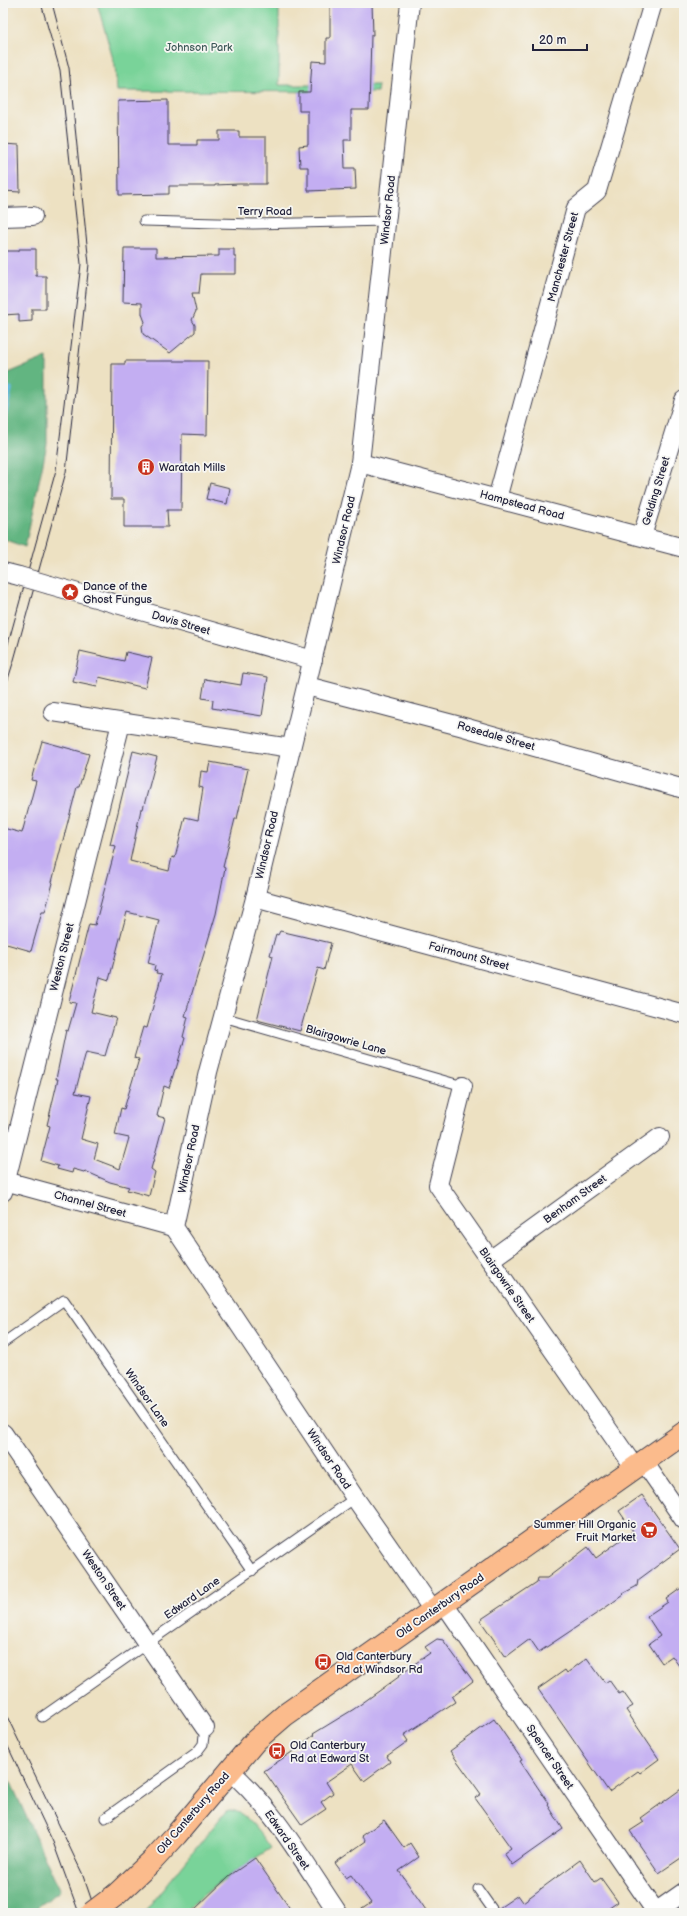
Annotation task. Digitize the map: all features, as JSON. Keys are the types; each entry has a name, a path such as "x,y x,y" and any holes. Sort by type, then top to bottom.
{"main road":[{"name":"Old Canterbury Road","path":"92,1913 116,1894 157,1855 256,1740 285,1715 684,1433"}],"street":[{"name":"Windsor Road","path":"410,3 360,463 255,898 208,1072 174,1227 355,1498 439,1606"},
{"name":"Manchester Street","path":"497,499 576,208 597,191 653,3"},
{"path":"3,217 33,216"},
{"name":"Gelding Street","path":"642,536 684,400"},
{"name":"Hampstead Road","path":"360,463 684,548"},
{"name":"Davis Street","path":"11,574 313,660"},
{"name":"Rosedale Street","path":"306,686 684,788"},
{"path":"53,712 291,748"},
{"name":"Weston Street","path":"4,1187 121,723"},
{"name":"Fairmount Street","path":"255,898 684,1014"},
{"name":"Blairgowrie Street","path":"463,1086 438,1185 490,1260 639,1465 684,1520"},
{"name":"Benham Street","path":"490,1260 660,1137"},
{"name":"Channel Street","path":"4,1187 174,1227"},
{"name":"Weston Street","path":"3,1432 205,1728"},
{"name":"Spencer Street","path":"439,1606 655,1912"},
{"name":"Edward Street","path":"230,1771 243,1782 272,1818 338,1913"},
{"path":"655,1912 684,1892"}],"lane":[{"name":"Terry Road","path":"144,221 253,224 386,221"},
{"name":"Blairgowrie Lane","path":"223,1017 463,1086"},
{"name":"Windsor Lane","path":"3,1343 64,1300 252,1571"},
{"name":"Edward Lane","path":"42,1717 355,1498"},
{"path":"105,1818 197,1752 203,1744 205,1728"},
{"path":"478,1888 495,1913"}],"green space":[{"name":"Johnson Park","path":"97,3 279,3 279,85 378,85 377,92 117,91 115,66"},
{"path":"47,357 47,444 25,547 3,539 3,379 6,374"},
{"path":"3,1765 60,1891 29,1913 3,1913"},
{"path":"226,1811 236,1811 248,1819 271,1848 215,1886 184,1913 144,1913"}],"building":[{"path":"330,3 372,3 373,35 371,35 369,110 351,110 351,140 344,140 345,168 355,168 356,189 308,191 308,167 300,167 299,146 308,145 308,111 299,111 299,92 310,92 312,61 326,62 326,38 330,38"},
{"path":"168,100 168,145 197,145 197,140 219,140 219,131 239,131 239,137 266,137 266,184 169,186 169,194 119,195 118,101"},
{"path":"3,144 19,145 20,192 3,191"},
{"path":"124,248 156,248 156,257 219,256 219,249 234,249 234,257 236,257 236,274 201,274 199,293 192,293 196,311 192,320 195,325 195,332 170,353 143,334 142,326 145,322 142,314 142,303 123,302"},
{"path":"19,249 36,249 36,276 46,276 46,309 32,309 32,321 19,322 19,314 3,315 3,251 19,251"},
{"name":"Waratah Mills","path":"125,361 208,361 207,435 182,434 181,510 167,510 168,527 124,527 124,499 111,499 112,364 125,364"},
{"path":"210,483 230,488 227,504 206,499"},
{"path":"80,651 124,661 126,652 152,658 145,688 99,677 97,687 73,682"},
{"path":"243,673 268,677 262,716 212,708 213,700 202,698 205,679 241,685"},
{"path":"42,741 89,754 79,787 77,787 45,912 42,912 31,951 3,943 3,828 22,833 36,781 31,780"},
{"path":"133,751 157,757 143,809 141,809 130,861 169,871 172,857 175,858 185,817 198,820 203,788 199,787 201,771 208,772 210,762 248,769 237,819 235,819 223,867 225,868 216,914 185,1016 188,1017 183,1037 185,1038 169,1088 164,1086 157,1116 165,1118 151,1169 155,1172 149,1196 127,1190 129,1187 110,1182 85,1171 73,1169 72,1173 57,1169 58,1166 41,1161 50,1126 47,1125 58,1079 56,1079 66,1030 68,1031 76,1003 69,1002 89,924 95,925 116,846 110,845","holes":["127,912 159,920 148,963 155,965 154,970 157,971 156,973 162,974 147,1028 143,1027 134,1058 139,1059 124,1109 121,1108 115,1135 129,1138 120,1169 94,1159 98,1144 81,1139 91,1096 75,1093 86,1052 105,1056 116,1018 91,1012 100,977 109,980"]},
{"path":"280,931 331,943 324,970 318,968 300,1031 257,1020 273,956 270,955 276,934 278,935"},
{"path":"642,1495 680,1549 638,1580 637,1586 622,1594 623,1595 602,1610 539,1652 530,1639 506,1657 480,1620 537,1582 538,1578 547,1578 588,1547 596,1558 633,1531 619,1511"},
{"path":"684,1586 684,1673 672,1656 662,1663 649,1644 660,1636 647,1616 668,1602 666,1599"},
{"path":"437,1639 443,1640 473,1681 452,1697 455,1702 404,1735 408,1741 387,1756 390,1762 364,1781 352,1764 326,1782 333,1793 321,1802 326,1809 302,1825 264,1771 292,1752 314,1735 313,1734 354,1709 400,1676 399,1675 430,1653 425,1647"},
{"path":"587,1658 605,1683 609,1680 619,1694 623,1692 633,1706 626,1710 659,1759 640,1773 638,1771 609,1792 538,1689 565,1670 567,1673"},
{"path":"494,1719 522,1760 520,1761 549,1804 548,1805 563,1829 512,1865 504,1853 511,1848 475,1798 481,1794 450,1751"},
{"path":"684,1787 684,1856 659,1873 630,1831 644,1822 641,1818"},
{"path":"384,1820 404,1848 410,1843 419,1857 399,1871 428,1913 356,1913 371,1903 351,1875 346,1878 335,1863 366,1841 362,1836"},
{"path":"255,1858 293,1913 191,1913 229,1876"},
{"path":"580,1860 595,1882 601,1878 618,1902 602,1913 501,1913 499,1908 518,1895 523,1902"}],"waterway":[{"path":"3,420 10,389"}],"tram line":[{"path":"3,662 56,470 81,264 60,70 41,3"},
{"path":"3,695 66,472 89,264 69,68 52,3"},
{"path":"3,1708 83,1875 96,1913"},
{"path":"3,1736 53,1842 79,1913"}],"place":[{"name":"Waratah Mills","path":"146,467"},
{"name":"Dance of the Ghost Fungus","path":"70,592"},
{"name":"Summer Hill Organic Fruit Market","path":"649,1530"},
{"name":"Old Canterbury Rd at Windsor Rd","path":"323,1662"},
{"name":"Old Canterbury Rd at Edward St","path":"277,1751"}]}
